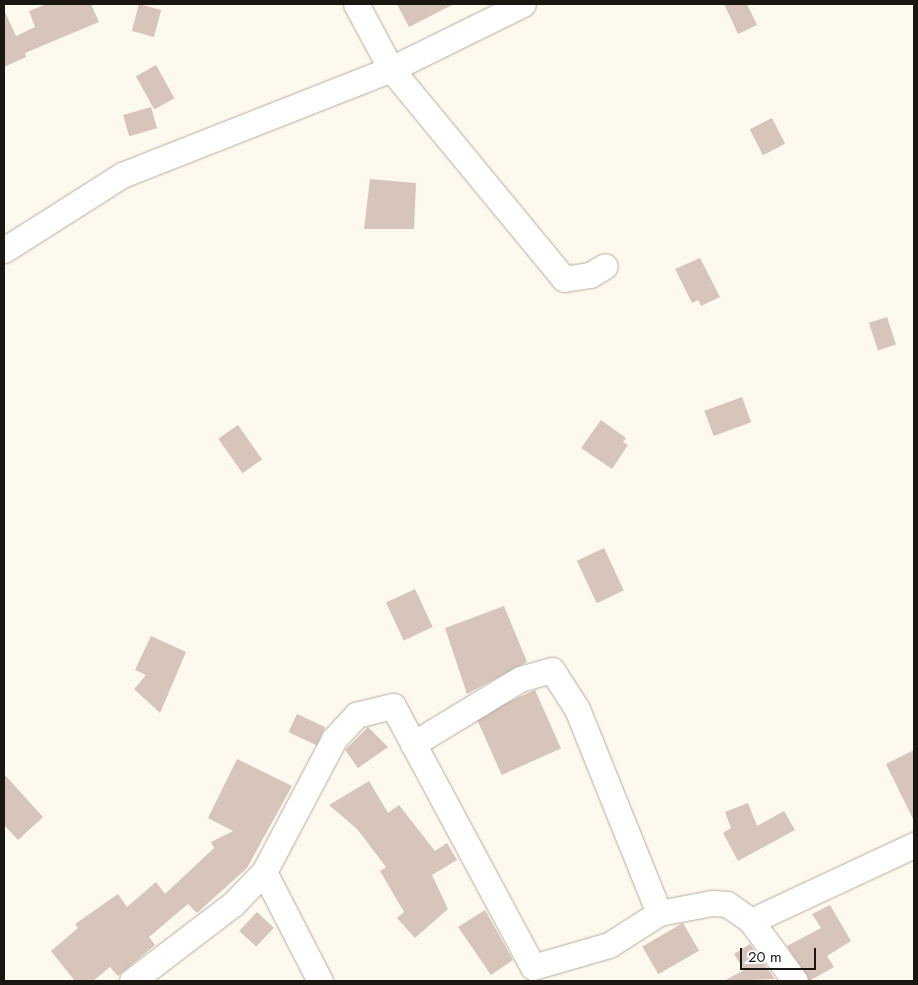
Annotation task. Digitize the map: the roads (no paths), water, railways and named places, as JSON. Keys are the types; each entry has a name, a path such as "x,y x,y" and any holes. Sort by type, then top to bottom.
{"street":[{"path":"356,4 391,69 564,279 590,275 605,266"},
{"path":"4,250 122,175 391,69 523,4"},
{"path":"413,744 520,680 552,670 576,709 659,913"},
{"path":"132,981 232,904 264,872 334,739 356,715 393,706 532,976 609,945 659,913 726,904 751,922 795,981"},
{"path":"751,922 914,845"},
{"path":"264,872 320,981"}]}
